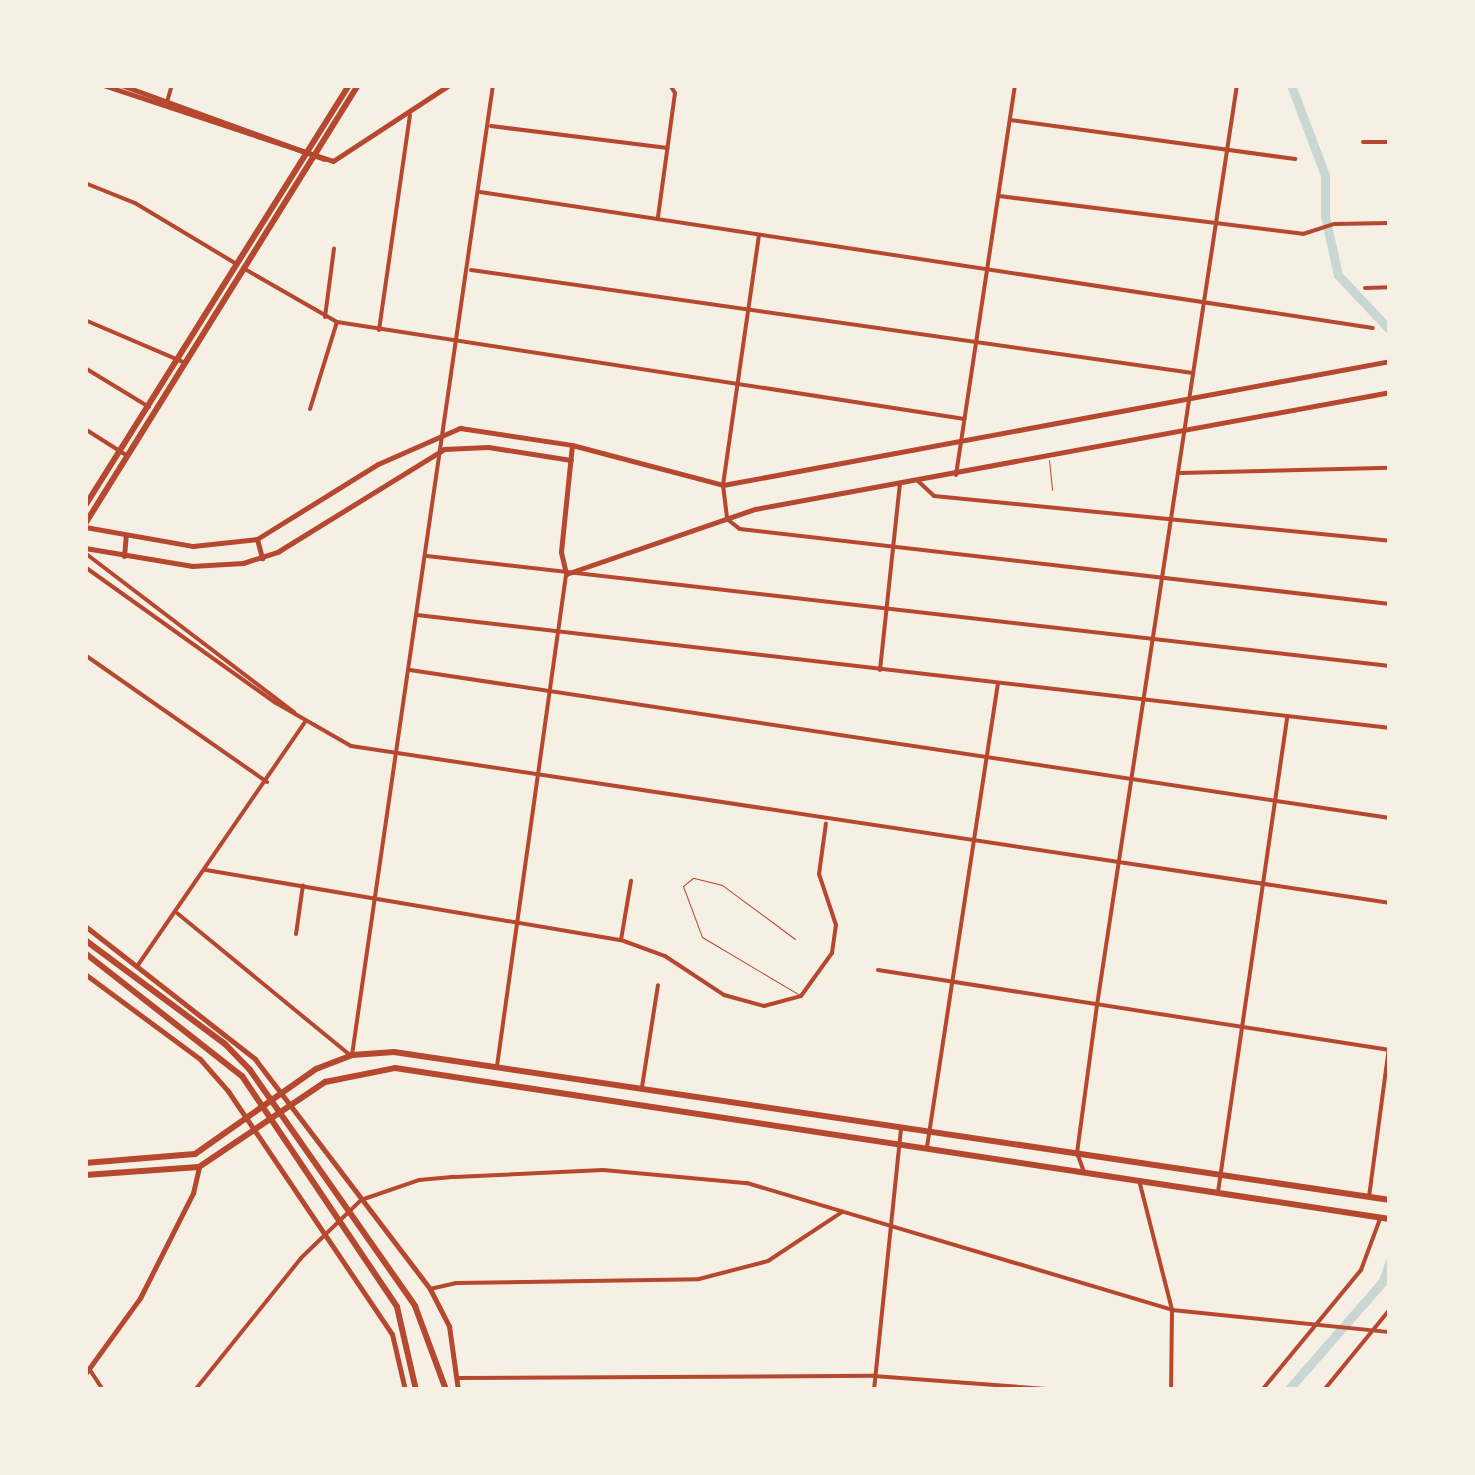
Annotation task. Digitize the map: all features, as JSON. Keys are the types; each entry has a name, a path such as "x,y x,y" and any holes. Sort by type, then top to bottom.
{"main road":[{"path":"103,85 326,161 341,159 450,85"},
{"path":"121,85 166,104"},
{"path":"312,154 349,85"},
{"path":"358,85 179,360 85,526 192,546 257,540 378,464 447,431 472,427 572,445 723,485 1390,362"},
{"path":"572,445 561,552 566,574 727,518 1390,392"},
{"path":"85,550 192,566 262,558 444,449 488,446 570,460"},
{"path":"85,506 123,453"},
{"path":"124,556 126,535"},
{"path":"257,540 262,558"},
{"path":"85,926 234,1040 280,1091 430,1289 449,1326 458,1390"},
{"path":"85,940 225,1044 427,1326 446,1390"},
{"path":"85,953 218,1052 371,1262 408,1334 416,1390"},
{"path":"85,974 200,1060 392,1334 405,1390"},
{"path":"85,1163 195,1154 280,1091 352,1056 394,1052 1390,1200"},
{"path":"88,1372 140,1298 200,1167 290,1104 341,1076 396,1068 1386,1218"},
{"path":"85,1175 200,1167"}],"street":[{"path":"166,104 172,85"},
{"path":"352,1056 394,753 447,431 491,126 493,85"},
{"path":"658,218 668,148 670,85"},
{"path":"956,475 1015,85"},
{"path":"1084,1173 1077,1153 1097,1005 1236,85"},
{"path":"378,330 410,115"},
{"path":"1010,120 1295,160"},
{"path":"491,126 668,148"},
{"path":"1363,142 1390,142"},
{"path":"85,183 135,204 337,322 964,419"},
{"path":"480,192 1204,307 1373,328"},
{"path":"999,196 1216,225 1314,232 1334,224 1390,223"},
{"path":"760,235 723,485 727,518 740,529 1390,604"},
{"path":"325,317 334,249"},
{"path":"470,270 1193,374"},
{"path":"1365,288 1390,287"},
{"path":"85,320 179,360"},
{"path":"310,408 337,322"},
{"path":"85,368 150,407"},
{"path":"85,429 123,453"},
{"path":"1179,474 1390,468"},
{"path":"918,480 934,496 1390,541"},
{"path":"880,670 900,483"},
{"path":"85,550 306,722 351,746 826,822 1390,903"},
{"path":"427,556 1390,666"},
{"path":"85,567 298,715"},
{"path":"497,1066 566,574"},
{"path":"418,615 1390,728"},
{"path":"215,659 220,652"},
{"path":"85,655 267,782"},
{"path":"410,670 1390,818"},
{"path":"928,1147 998,684"},
{"path":"1218,1192 1287,717"},
{"path":"138,965 306,722"},
{"path":"206,870 622,940 646,946 743,1002 764,1006 801,996 836,936 820,886 826,822"},
{"path":"622,940 632,881"},
{"path":"296,934 303,885"},
{"path":"175,912 352,1056"},
{"path":"878,970 951,986 1389,1050"},
{"path":"642,1087 658,984"},
{"path":"1369,1197 1390,1039"},
{"path":"874,1390 888,1224 901,1128"},
{"path":"195,1390 324,1235 361,1200 419,1180 602,1170 747,1183 1172,1310 1310,1328 1390,1332"},
{"path":"1138,1180 1148,1198 1172,1310 1171,1390"},
{"path":"430,1289 456,1283 714,1276 784,1252 844,1210"},
{"path":"1262,1390 1361,1270 1386,1218"},
{"path":"1324,1390 1390,1308"},
{"path":"88,1372 104,1390"},
{"path":"456,1378 874,1376 1059,1390"}],"lane":[{"path":"1049,457 1052,490"},
{"path":"795,939 722,884 693,878 683,886 702,937 801,996"}],"waterway":[{"path":"1291,85 1325,175 1325,216 1338,275 1390,330"},
{"path":"1288,1390 1383,1281 1390,1261"}]}
